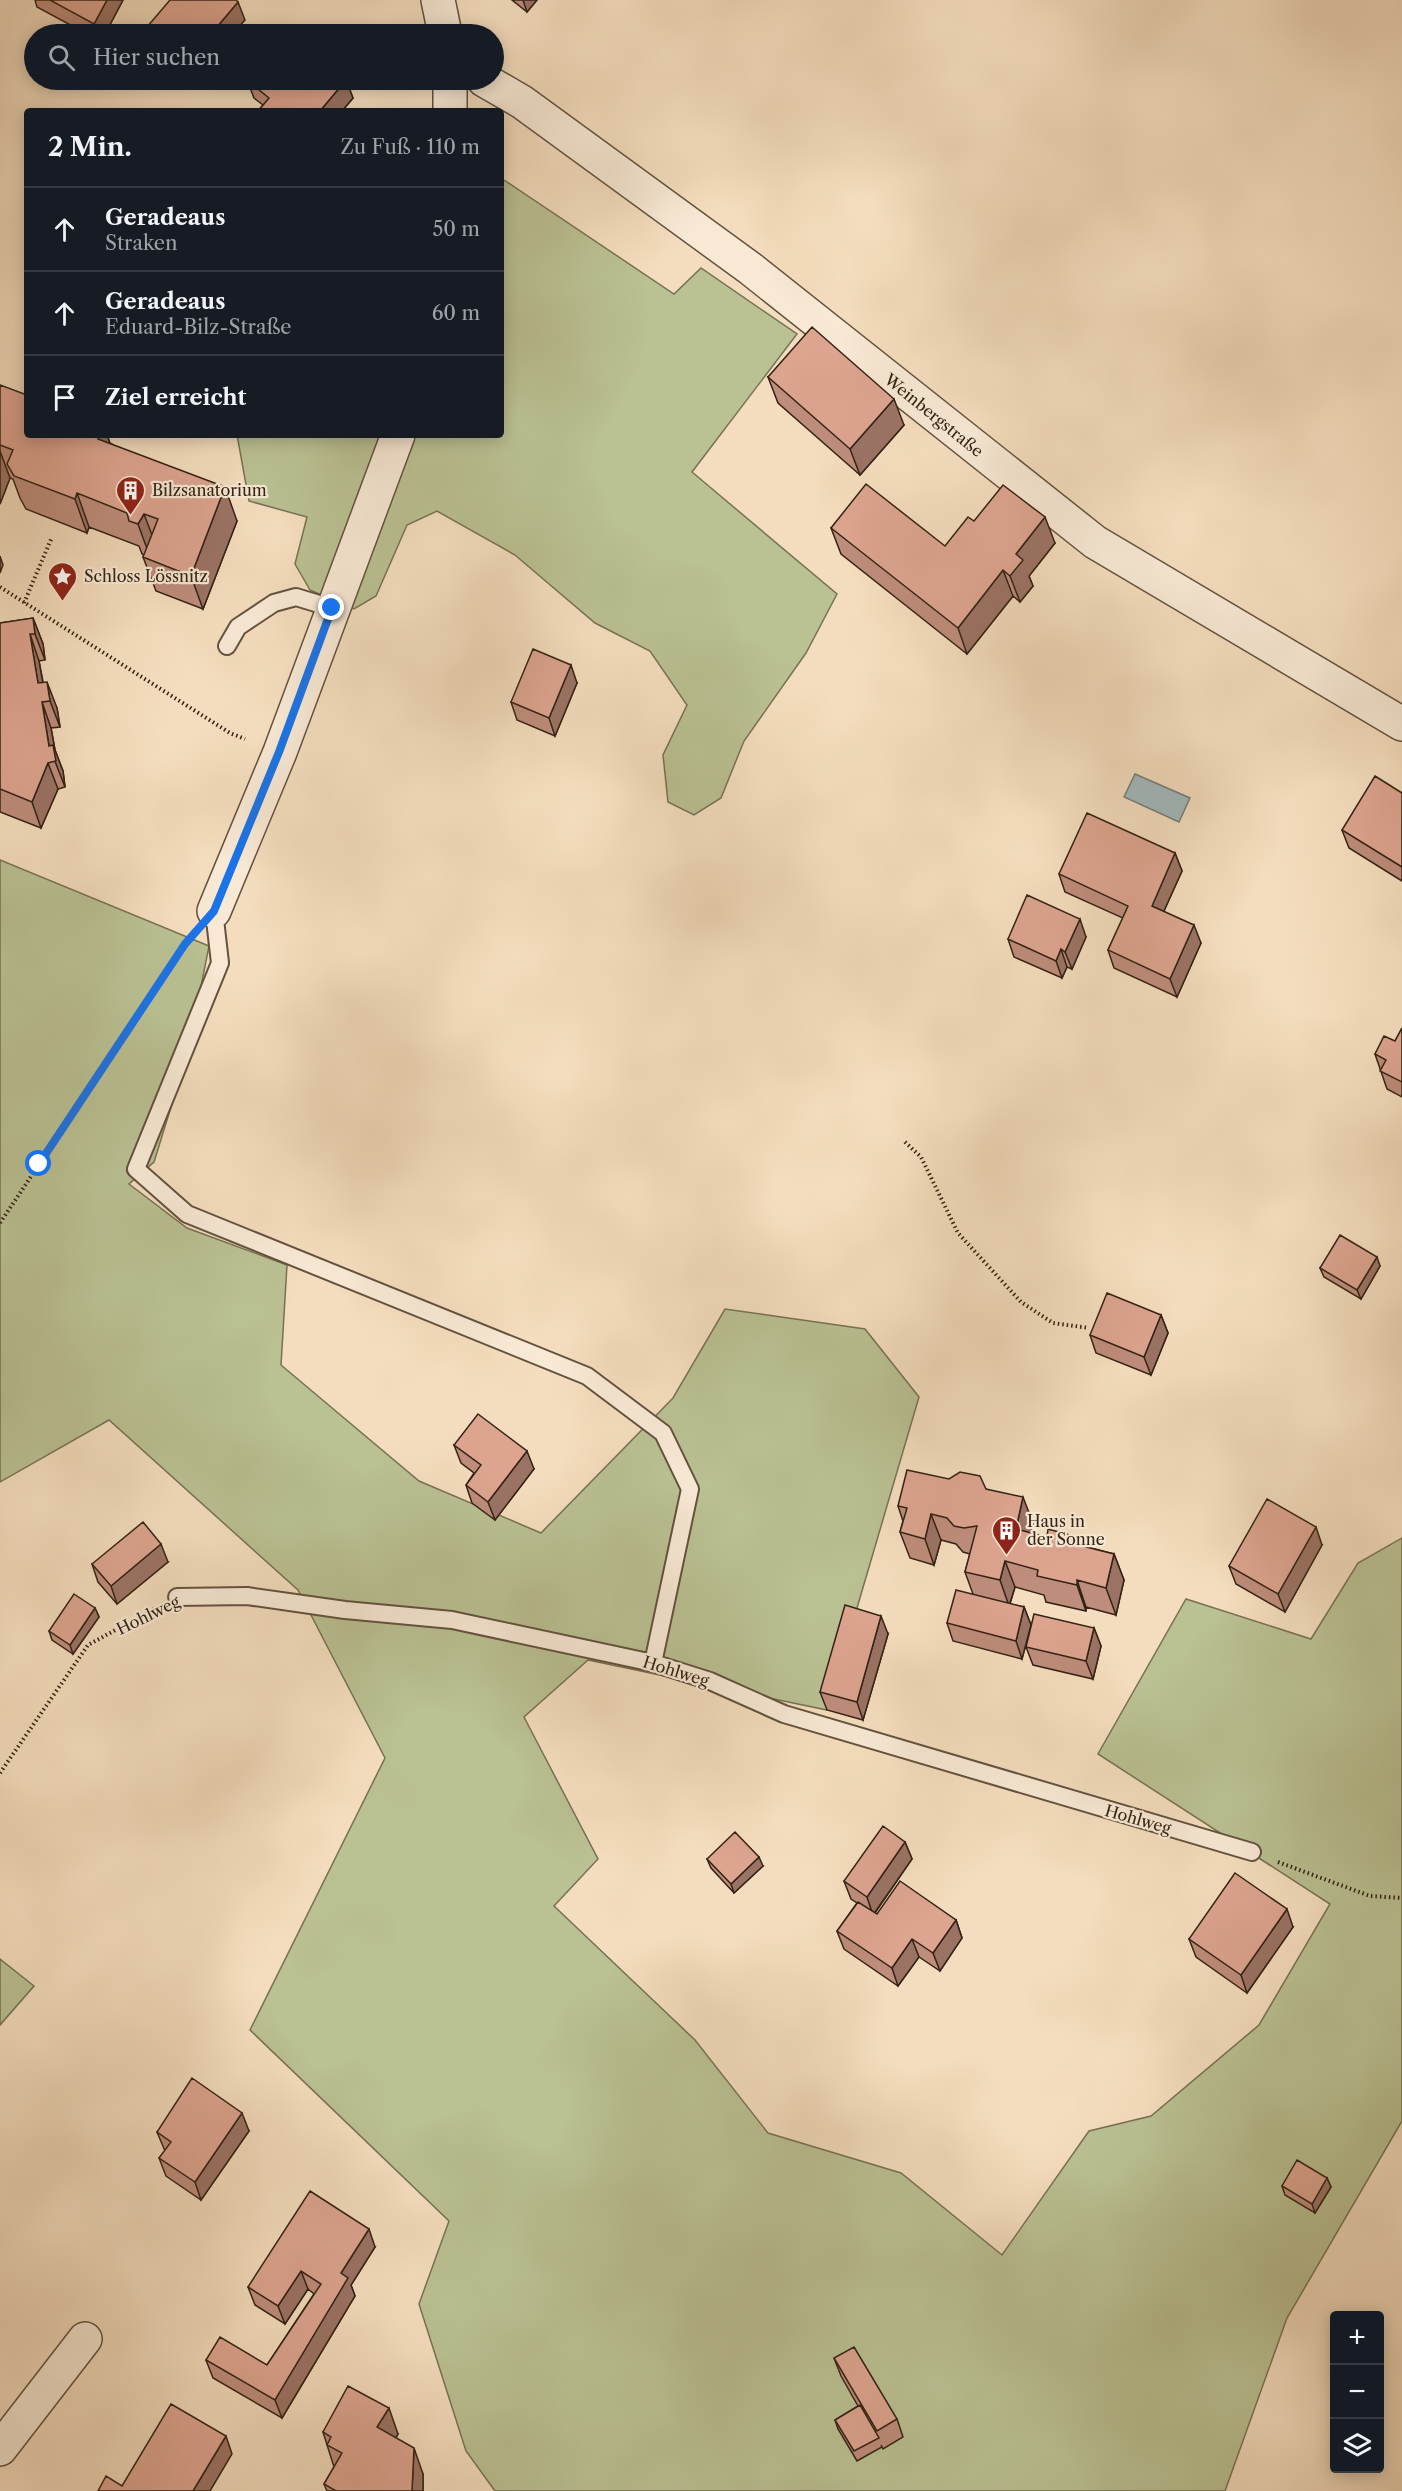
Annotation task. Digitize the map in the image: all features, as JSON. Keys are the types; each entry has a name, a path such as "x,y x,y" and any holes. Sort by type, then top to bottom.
{"street":[{"path":"438,0 443,24"},
{"path":"450,90 450,108"},
{"name":"Weinbergstraße","path":"501,90 522,102 751,268 1095,542 1402,724"},
{"path":"214,911 279,752 397,438"},
{"path":"0,2449 85,2339"}],"lane":[{"path":"227,646 238,627 274,603 296,597 332,608"},
{"path":"214,911 220,963 136,1169 187,1214 587,1376 663,1433 690,1489 654,1663"},
{"name":"Hohlweg","path":"177,1597 247,1596 345,1610 452,1620 654,1663 710,1681 784,1714 1252,1852"}],"path":[{"path":"24,603 52,537"},
{"path":"0,587 230,733 279,752"},
{"path":"0,1223 185,944 214,911"},
{"path":"905,1142 921,1157 958,1233 1021,1302 1053,1323 1089,1328"},
{"name":"Hohlweg","path":"0,1773 88,1645 177,1597"},
{"path":"1252,1852 1370,1896 1402,1898"}],"green space":[{"path":"504,180 674,294 701,268 797,334 692,472 837,594 806,653 744,741 721,798 694,815 668,802 663,755 687,705 650,651 595,623 515,555 437,511 407,525 376,596 354,609 310,590 295,564 307,517 249,501 238,438 504,438"},
{"path":"0,860 209,946 188,1052 154,1162 129,1184 187,1228 287,1265 281,1365 419,1481 541,1533 673,1398 725,1309 865,1329 919,1397 827,1710 588,1660 524,1717 598,1859 554,1906 695,2040 768,2133 901,2173 1002,2255 1089,2131 1151,2116 1259,2025 1330,1904 1098,1754 1186,1599 1311,1639 1358,1563 1402,1538 1402,2121 1287,2318 1225,2491 495,2491 466,2451 419,2304 449,2221 250,2030 385,1758 298,1590 109,1420 0,1482"},
{"path":"0,1959 34,1986 0,2025"}],"water":[{"path":"1135,774 1190,798 1179,822 1124,797"}],"building":[{"path":"50,0 107,0 94,24"},
{"path":"170,0 236,0 238,2 219,24 150,24"},
{"path":"259,90 338,90 323,108 261,108 269,98"},
{"path":"812,327 894,399 850,449 768,377"},
{"path":"0,385 24,394 24,438 98,438 225,487 191,576 143,557 158,519 144,514 138,524 129,521 127,513 77,493 75,499 14,476 7,464 13,450 0,445"},
{"path":"866,484 945,546 968,517 974,521 1003,485 1045,517 1016,554 1023,560 1010,576 1003,570 958,628 831,528"},
{"path":"33,618 35,634 30,634 38,683 47,682 50,701 42,702 49,746 53,745 56,761 48,763 32,802 0,789 0,623"},
{"path":"533,649 571,665 549,718 511,702"},
{"path":"1375,776 1402,793 1402,867 1342,830"},
{"path":"1087,813 1175,853 1152,906 1194,925 1170,979 1108,950 1128,906 1059,874"},
{"path":"1027,895 1080,919 1065,952 1061,949 1056,961 1008,939"},
{"path":"1402,1028 1402,1082 1380,1071 1386,1060 1375,1054 1384,1036 1395,1041"},
{"path":"1340,1235 1377,1257 1357,1290 1320,1268"},
{"path":"1107,1293 1161,1315 1144,1357 1090,1335"},
{"path":"478,1414 527,1451 488,1502 466,1485 481,1465 454,1445"},
{"path":"907,1470 949,1479 960,1472 980,1476 986,1489 1023,1497 1016,1529 1047,1537 1048,1529 1088,1540 1086,1547 1114,1554 1106,1588 1077,1580 1077,1585 1037,1576 1038,1570 1005,1561 1000,1580 965,1572 977,1526 964,1528 954,1526 947,1518 931,1514 925,1539 900,1532 907,1508 898,1506"},
{"path":"1267,1499 1316,1527 1278,1594 1229,1566"},
{"path":"143,1522 161,1544 111,1586 92,1564"},
{"path":"956,1590 1024,1607 1016,1641 947,1623"},
{"path":"74,1594 95,1608 70,1645 49,1631"},
{"path":"845,1605 881,1616 857,1702 820,1692"},
{"path":"1034,1614 1094,1628 1086,1661 1026,1647"},
{"path":"883,1826 905,1842 867,1897 844,1881"},
{"path":"735,1832 759,1857 731,1884 707,1859"},
{"path":"1235,1873 1287,1909 1241,1975 1189,1939"},
{"path":"900,1881 956,1920 933,1953 912,1939 892,1968 837,1931 858,1902 877,1914"},
{"path":"192,2078 242,2113 195,2182 159,2158 171,2142 157,2132"},
{"path":"1297,2160 1327,2178 1312,2204 1282,2186"},
{"path":"310,2191 369,2229 341,2273 348,2278 275,2400 206,2360 220,2337 267,2365 321,2284 301,2271 278,2306 248,2287"},
{"path":"854,2347 897,2419 877,2431 834,2358"},
{"path":"348,2386 389,2408 377,2427 414,2448 412,2491 336,2491 324,2484 342,2453 327,2445 331,2437 323,2432"},
{"path":"171,2404 226,2436 193,2491 98,2491 106,2476 122,2486"},
{"path":"860,2405 879,2438 854,2451 835,2420"}],"place":[{"name":"Bilzsanatorium","path":"131,516"},
{"name":"Schloss Lössnitz","path":"63,602"},
{"name":"Haus in der Sonne","path":"1006,1556"}],"route":[{"path":"39,1164 185,944 214,911 279,752 332,608"}]}
